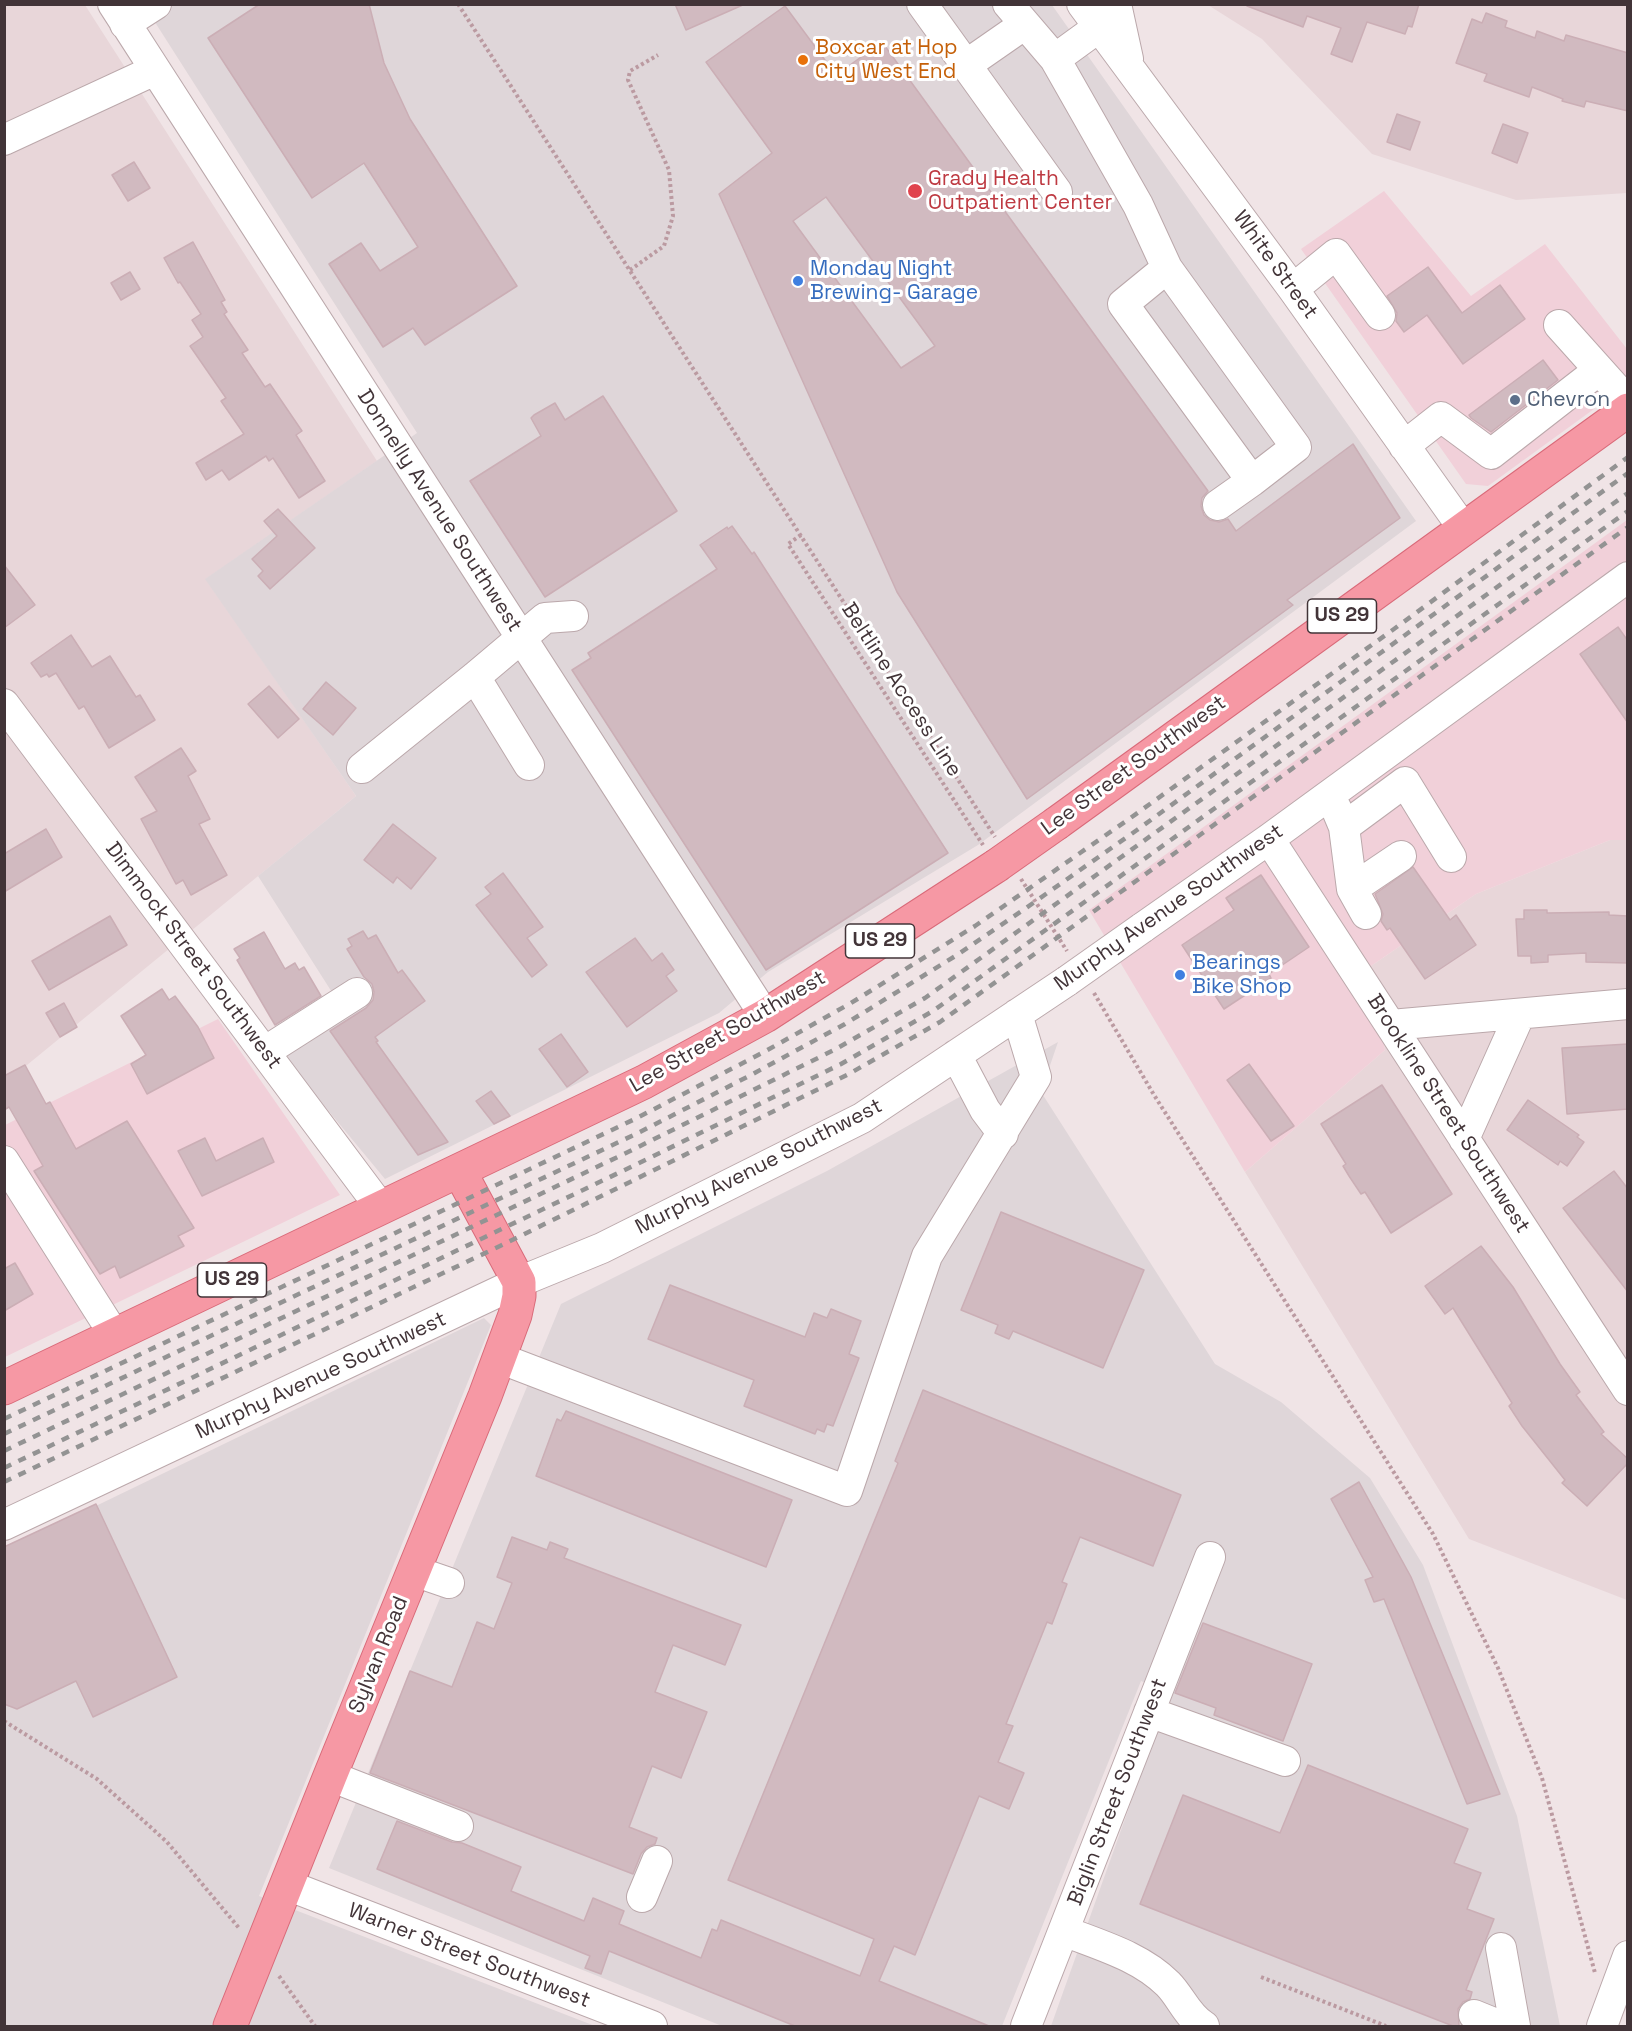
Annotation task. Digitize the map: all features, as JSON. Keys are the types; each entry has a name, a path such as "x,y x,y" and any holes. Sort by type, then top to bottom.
{"main road":[{"name":"Lee Street Southwest","path":"4,1388 460,1172 644,1082 765,1016 996,866 1628,410"},
{"path":"460,1172 519,1282"},
{"name":"Sylvan Road","path":"230,2026 499,1358 515,1315 519,1282"}],"street":[{"path":"119,14 156,4"},
{"path":"922,4 1058,192"},
{"path":"1055,59 1099,12"},
{"name":"White Street","path":"1099,12 1131,70 1293,289 1463,528"},
{"name":"Donnelly Avenue Southwest","path":"119,14 765,1016"},
{"path":"966,65 1017,14 1055,59 1138,205 1167,268 1296,447 1218,505"},
{"path":"4,140 154,70"},
{"path":"1293,289 1336,254 1380,315"},
{"path":"1167,268 1123,304 1252,481"},
{"path":"1560,325 1628,402"},
{"path":"1404,446 1441,417 1491,454 1599,370"},
{"name":"Murphy Avenue Southwest","path":"4,1525 519,1282 602,1248 862,1118 1067,981 1329,795 1628,577"},
{"path":"362,768 476,677 545,618 573,616"},
{"path":"476,677 529,765"},
{"name":"Dimmock Street Southwest","path":"4,704 266,1051 381,1208"},
{"path":"1385,754 1451,856"},
{"path":"1344,826 1405,782"},
{"path":"1329,795 1344,826 1359,902 1401,856"},
{"name":"Brookline Street Southwest","path":"1269,838 1628,1390"},
{"path":"266,1051 357,993"},
{"path":"1391,1025 1628,1004"},
{"path":"499,1358 848,1491 927,1256 1036,1077 1017,1014"},
{"path":"1464,1139 1520,1014"},
{"path":"956,1055 985,1110 1002,1134"},
{"path":"4,1161 114,1336"},
{"name":"Biglin Street Southwest","path":"1026,2026 1210,1557"},
{"path":"414,1571 449,1583"},
{"path":"1149,1712 1285,1761"},
{"path":"330,1776 458,1826"},
{"path":"642,1897 657,1861"},
{"name":"Warner Street Southwest","path":"287,1885 640,2024"},
{"path":"1064,1931 1134,1959 1154,1971 1170,1986 1197,2022 1204,2026"},
{"path":"1502,1948 1515,2026"},
{"path":"1602,2026 1628,1956"}],"path":[{"path":"630,270 664,246 673,216 669,170 628,80 630,71 658,55"},
{"name":"Beltline Access Line","path":"801,535 788,544 996,866"},
{"path":"4,1721 98,1779 167,1842 238,1928"},
{"path":"277,1974 315,2026"},
{"path":"1261,1977 1386,2026"}],"shaded area":[{"path":"5,5 85,5 377,461 206,579 356,796 5,1083"},
{"path":"144,5 1052,5 1416,521 978,845 768,972 719,1013 385,1179 268,1038 335,997 258,876 356,796 205,579 417,433"},
{"path":"1208,5 1627,5 1627,193 1516,200 1372,154 1262,39"},
{"path":"1384,191 1471,296 1545,244 1627,349 1627,385 1488,486 1466,484 1301,249"},
{"path":"1627,520 1627,840 1610,840 1476,894 1371,966 1385,1050 1245,1172 1089,910"},
{"path":"1610,840 1627,840 1627,1600 1469,1539 1245,1172 1385,1050 1371,966 1476,894"},
{"path":"218,1019 340,1195 5,1357 5,1125"},
{"path":"1058,1042 1041,1092 1215,1364 1281,1402 1370,1478 1423,1565 1517,1816 1560,2026 1051,2026 1170,1693 1141,1681 1002,2026 722,2026 329,1868 561,1304 827,1171"},
{"path":"484,1318 491,1325 259,1896 595,2026 5,2026 5,1550"}],"building":[{"path":"260,4 369,4 384,63 410,119 517,286 425,345 413,328 383,347 329,264 361,243 380,271 418,247 364,163 312,198 208,38"},
{"path":"675,4 745,4 686,30"},
{"path":"1247,4 1419,4 1412,27 1408,26 1405,34 1367,22 1352,62 1331,54 1341,28 1307,16 1303,27 1247,6"},
{"path":"785,6 836,75 882,42 1208,491 1202,498 1201,506 1204,515 1210,520 1219,522 1228,519 1236,531 1353,444 1400,518 1287,600 1293,605 1027,799 897,592 719,194 772,153 706,62","holes":["826,197 935,346 901,368 793,221"]},
{"path":"1486,13 1507,21 1505,27 1535,38 1537,31 1564,41 1566,35 1628,53 1628,111 1586,101 1584,107 1562,101 1563,99 1532,87 1529,97 1484,81 1487,74 1456,63 1472,19 1482,23"},
{"path":"1397,114 1420,122 1410,150 1387,142"},
{"path":"1503,124 1528,133 1517,163 1492,153"},
{"path":"134,162 150,188 128,201 112,175"},
{"path":"193,242 225,300 221,302 227,312 224,314 248,350 242,353 265,387 270,384 302,431 296,435 325,481 299,498 273,458 269,461 266,456 229,480 222,470 206,480 196,463 244,434 221,401 226,398 190,346 203,337 192,320 201,314 180,282 178,283 164,258"},
{"path":"1428,267 1462,313 1500,285 1525,319 1463,364 1427,315 1404,332 1396,321 1397,313 1387,296"},
{"path":"130,272 140,289 121,300 111,283"},
{"name":"Chevron","path":"1543,360 1558,380 1491,432 1471,418 1469,415"},
{"path":"603,396 677,511 545,597 470,481 541,436 531,418 534,415 555,403 565,420"},
{"path":"278,509 315,548 270,589 258,576 263,571 252,559 277,536 264,521"},
{"path":"732,526 752,554 754,552 948,853 766,970 572,670 591,658 588,653 717,569 700,545"},
{"path":"4,565 35,605 4,628"},
{"path":"1618,627 1628,641 1628,723 1580,654"},
{"path":"71,635 92,667 110,656 136,697 140,695 155,720 109,748 84,706 79,709 56,673 49,677 47,674 41,677 31,663"},
{"path":"326,682 356,708 333,735 303,709"},
{"path":"269,686 299,719 278,738 248,704"},
{"path":"181,748 196,771 188,776 210,819 199,824 227,875 191,895 183,880 176,884 141,819 157,811 135,777"},
{"path":"393,824 436,858 411,889 397,877 393,883 364,860"},
{"path":"46,829 62,857 4,892 4,854"},
{"path":"1413,867 1450,920 1456,915 1476,945 1425,979 1390,928 1387,930 1381,921 1383,914 1375,894"},
{"path":"503,873 543,927 527,938 547,965 532,977 476,905 491,894 485,887"},
{"path":"1261,875 1309,947 1269,974 1271,978 1224,1009 1182,945 1234,910 1226,898"},
{"path":"1524,910 1547,910 1547,913 1609,912 1609,915 1628,916 1628,963 1586,962 1586,953 1548,955 1548,962 1531,963 1531,956 1518,956 1516,919 1524,919"},
{"path":"110,916 127,945 49,990 32,961"},
{"path":"363,931 368,939 376,935 398,973 402,970 425,1001 375,1037 378,1041 376,1042 448,1142 418,1155 330,1031 366,1008 373,1000 372,984 364,977 347,949 352,946 348,939"},
{"path":"264,932 285,969 295,963 299,970 304,967 321,996 275,1025 237,960 240,958 234,949"},
{"path":"635,938 652,961 662,953 674,970 666,976 677,991 627,1027 586,972"},
{"path":"162,989 169,1000 175,996 198,1027 214,1058 147,1094 131,1064 146,1055 121,1016"},
{"path":"64,1003 77,1027 60,1037 46,1013"},
{"path":"561,1034 588,1072 567,1087 539,1049"},
{"path":"1628,1044 1628,1109 1567,1114 1562,1048"},
{"path":"1249,1064 1294,1126 1271,1141 1227,1080"},
{"path":"25,1065 46,1104 50,1102 76,1149 127,1121 194,1228 178,1236 184,1246 120,1278 115,1266 100,1274 34,1171 43,1166 9,1107 4,1110 4,1076"},
{"path":"1382,1085 1452,1194 1391,1233 1365,1192 1361,1194 1349,1176 1343,1166 1346,1164 1321,1124"},
{"path":"491,1091 510,1116 494,1124 476,1101"},
{"path":"1528,1100 1579,1135 1577,1137 1584,1142 1567,1166 1560,1161 1558,1165 1507,1130"},
{"path":"205,1138 216,1161 263,1138 274,1162 202,1196 178,1151"},
{"path":"1614,1171 1628,1189 1628,1292 1563,1208"},
{"path":"1001,1212 1144,1270 1103,1368 1013,1331 1009,1339 995,1333 998,1325 961,1310"},
{"path":"1481,1246 1513,1287 1580,1392 1576,1395 1604,1432 1601,1434 1628,1459 1628,1463 1587,1506 1562,1483 1565,1480 1522,1426 1509,1406 1512,1403 1453,1308 1445,1314 1425,1286"},
{"path":"15,1263 33,1294 4,1311 4,1269"},
{"path":"670,1285 805,1337 814,1313 827,1318 831,1309 861,1321 849,1354 859,1358 833,1426 827,1424 824,1432 817,1429 815,1434 744,1406 754,1380 648,1339"},
{"path":"923,1390 1181,1495 1153,1566 1080,1537 1062,1582 1067,1584 1052,1624 1047,1622 1006,1724 1013,1726 998,1762 1024,1773 1009,1809 979,1796 915,1955 894,1946 879,1981 989,2026 795,2026 609,1951 601,1974 585,1968 590,1956 377,1869 397,1821 452,1842 462,1843 521,1867 511,1891 584,1921 593,1898 624,1911 619,1924 701,1958 712,1929 717,1931 721,1920 860,1976 874,1939 728,1880 898,1463 895,1461"},
{"path":"566,1411 792,1500 766,1567 536,1476 557,1419 561,1421"},
{"path":"1359,1482 1411,1577 1500,1794 1467,1804 1384,1599 1374,1602 1365,1580 1373,1577 1331,1499"},
{"path":"96,1504 177,1677 93,1717 76,1681 17,1709 4,1704 4,1547"},
{"path":"512,1537 547,1550 550,1542 568,1549 564,1558 741,1625 725,1665 673,1645 655,1692 707,1712 681,1778 652,1766 629,1827 657,1838 655,1844 647,1847 641,1854 633,1874 370,1773 410,1671 452,1687 477,1622 494,1629 512,1583 497,1577"},
{"path":"1203,1623 1312,1664 1283,1741 1214,1715 1216,1708 1175,1693"},
{"path":"1308,1765 1468,1829 1454,1863 1481,1873 1467,1909 1494,1919 1466,1990 1472,1992 1470,1999 1463,2002 1458,2009 1459,2026 1453,2026 1140,1904 1183,1795 1280,1833"}],"railway":[{"path":"4,1419 635,1119 764,1052 851,1003 975,926 1129,819 1394,629 1628,457"},
{"path":"4,1434 640,1132 845,1024 957,955 1137,830 1628,473"},
{"path":"4,1451 628,1152 834,1050 925,998 1628,493"},
{"path":"4,1468 841,1064 933,1011 1628,511"},
{"path":"4,1482 500,1246 847,1075 940,1022 1628,527"}],"place":[{"name":"Boxcar at Hop City West End","path":"803,60"},
{"name":"Grady Health Outpatient Center","path":"915,191"},
{"name":"Monday Night Brewing- Garage","path":"798,281"},
{"name":"Chevron","path":"1515,400"},
{"name":"Bearings Bike Shop","path":"1180,975"}]}
